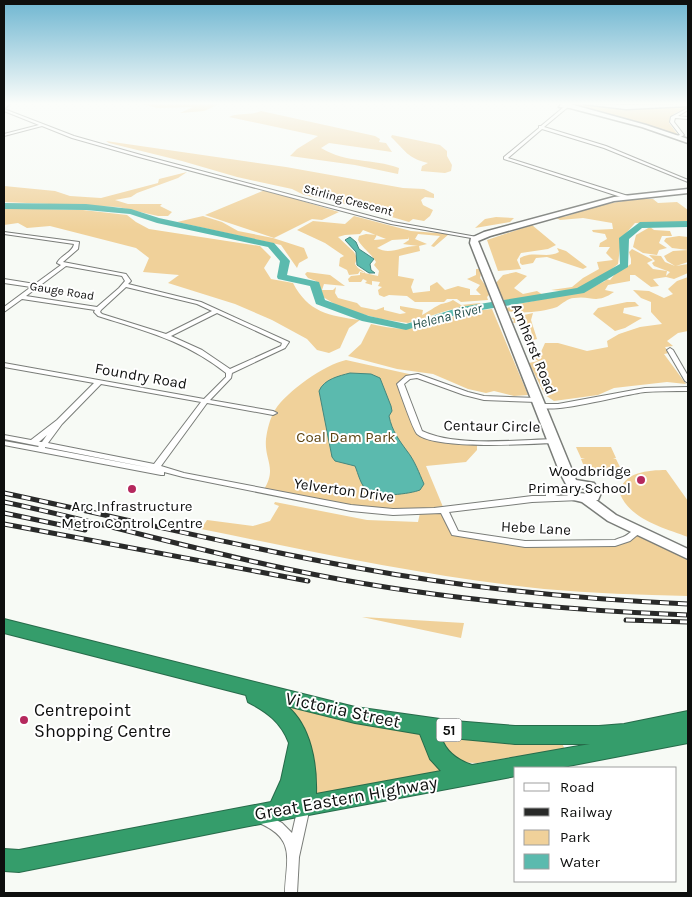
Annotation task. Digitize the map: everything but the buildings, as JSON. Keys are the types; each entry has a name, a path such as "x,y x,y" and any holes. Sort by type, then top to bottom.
{"highway":[{"name":"Victoria Street","path":"4,626 355,716 429,727 490,734 572,736 624,733 688,720"},
{"path":"214,680 261,698 276,708 287,720 299,738 304,753 306,768 304,807"},
{"path":"429,727 431,742 446,763 455,770 473,775"},
{"name":"Great Eastern Highway","path":"515,767 688,734"},
{"path":"277,811 285,798 291,781 298,752 299,738"},
{"name":"Great Eastern Highway","path":"9,863 514,767"}],"street":[{"name":"Stirling Crescent","path":"104,146 393,223 477,238 533,221 626,197 688,191"},
{"path":"519,146 505,158 626,197"},
{"path":"598,146 688,181"},
{"path":"4,233 77,243 76,248 60,261 64,265 119,273 127,278 128,281 98,308 97,312 100,315 168,335 229,372"},
{"name":"Amherst Road","path":"477,238 474,243 566,473 581,491 612,518 688,554"},
{"path":"4,310 64,265"},
{"path":"4,281 36,286"},
{"path":"125,285 188,299 217,311 278,342 279,345 275,350 241,368 229,372"},
{"name":"Gauge Road","path":"21,297 98,308"},
{"path":"168,335 217,311"},
{"path":"670,350 688,381"},
{"name":"Foundry Road","path":"4,365 273,413"},
{"path":"154,469 206,401 229,377 229,372"},
{"name":"Centaur Circle","path":"538,403 484,398 466,394 418,376 408,377 400,384 419,432 424,436 457,442 553,441"},
{"path":"41,447 60,422 99,382"},
{"path":"538,403 558,406 645,390 688,389"},
{"path":"30,445 60,422"},
{"name":"Yelverton Drive","path":"4,437 30,445"},
{"name":"Yelverton Drive","path":"4,443 41,447 351,508 398,512 444,510 581,491"},
{"name":"Hebe Lane","path":"444,510 455,533 525,544 615,543 644,534"},
{"name":"Amherst Road","path":"644,534 688,549"},
{"path":"293,857 304,807"},
{"path":"251,816 272,822 282,830 292,843 292,893"}],"green space":[{"path":"121,146 140,146 286,167 403,188 424,189 434,194 434,198 425,197 421,200 423,205 433,210 424,221 413,219 409,222 354,206 304,195 292,189 237,177"},
{"path":"302,146 324,146 321,148 350,159 399,168 398,174 355,165 290,156"},
{"path":"349,146 388,146 392,152"},
{"path":"400,146 441,146 447,151 447,156 452,165 451,171 445,173 421,171 422,166 428,163 415,159"},
{"path":"187,172 178,178 131,197 115,200 128,204 162,204 160,206 172,212 168,216 158,216 118,207 4,202 4,186 55,191 70,196 101,198 158,183 159,179"},
{"path":"265,190 339,212 322,220 312,219 274,238 205,215"},
{"path":"638,199 653,199 658,203 677,202 688,210 688,222 635,223 621,239 618,264 588,285 572,290 551,290 572,287 599,269 597,262 613,260 606,253 610,247 599,247 600,243 607,239 605,234 593,232 592,230 613,229 612,223 583,218 560,220 555,217 564,217 585,209"},
{"path":"4,208 83,210 127,215 149,229 260,246 271,257 264,268 271,279 293,283 305,300 320,311 339,317 360,320 349,328 340,348 329,353 317,350 307,339 272,320 235,304 168,283 179,275 143,272 149,258 136,248 50,226 27,228 18,223 4,225"},
{"path":"203,216 222,222 238,231 273,238 304,248 308,258 299,263 297,268 281,245 177,222"},
{"path":"354,216 411,231 449,234 434,247 431,246 440,236 418,234 415,239 427,244 419,246 420,251 399,256 398,276 414,279 411,287 413,293 430,291 430,286 437,282 445,290 458,286 470,289 470,295 481,295 476,290 480,285 467,279 476,275 476,269 482,269 480,278 491,293 487,297 488,300 461,302 457,299 447,299 444,302 415,302 407,296 389,295 384,297 379,295 378,290 382,287 378,286 380,282 372,281 372,285 365,283 367,281 363,279 361,282 349,282 348,279 351,276 360,275 360,272 378,276 379,271 374,265 376,262 358,240 359,236 366,234 375,235 363,230 360,234 338,237 354,252 357,258 355,264 366,273 360,271 358,274 349,275 347,270 339,266 340,258 344,256 325,243 297,230 313,221 345,224","holes":["377,235 386,239 374,240","408,237 409,240 403,244 418,246 392,251 377,248 392,240 408,239"]},
{"path":"496,217 514,218 510,222 475,228 485,219"},
{"path":"532,225 556,245 548,249 521,253 517,260 521,269 498,271 487,240"},
{"path":"650,227 654,230 670,231 672,236 662,236 659,243 667,248 659,250 657,255 643,253 633,247 636,235"},
{"path":"688,237 688,250 672,248 664,241 666,238"},
{"path":"557,248 566,251 587,267 583,269 547,257 536,258 533,263 522,265 520,263 520,258 530,255 554,254 559,252"},
{"path":"632,249 653,260 647,263 653,269 667,271 666,276 670,272 654,266 652,263 655,261 649,255 661,256 665,262 675,266 667,261 664,256 673,251 688,250 688,262 676,266 688,264 688,273 674,279 666,277 653,279 659,286 651,287 635,275 630,275 630,281 608,285 605,290 614,292 602,298 572,298 557,307 539,311 507,311 507,308 514,305 587,290 606,279 610,280 615,274 631,264 629,252"},
{"path":"307,272 330,275 345,286 324,284 322,290 333,290 336,287 335,293 338,298 357,303 361,307 376,310 384,307 384,310 400,314 406,313 400,309 400,306 423,310 422,315 439,305 453,300 461,305 480,303 482,305 449,310 408,323 381,319 343,309 323,297 318,290 316,281 308,278 305,274"},
{"path":"516,272 527,276 514,288 523,294 537,291 543,295 512,302 504,300 495,284 503,275"},
{"path":"688,277 688,331 678,333 667,341 673,346 665,347 669,353 664,354 686,384 667,382 614,388 598,395 554,401 545,395 529,363 538,361 532,356 541,352 545,343 558,343 587,351 608,347 607,341 619,334 640,327 662,324 651,312 651,302 641,298 633,290 649,291 664,298 673,294 668,289 677,281"},
{"path":"635,302 639,306 624,308 623,313 642,318 625,328 615,331 593,314 598,308"},
{"path":"492,309 528,395 514,396 494,391 486,393 468,389 433,374 397,369 348,356 361,344 371,324 408,329 423,326 440,319 451,318 457,313"},
{"path":"533,313 531,320 537,339 533,340 531,330 523,322 513,323 514,320 511,318"},
{"name":"Coal Dam Park","path":"346,360 418,376 403,380 419,432 436,439 477,441 477,450 466,462 426,466 453,531 525,544 615,543 638,531 688,554 688,596 580,592 501,584 372,563 201,529 207,520 253,526 270,521 279,506 274,504 275,502 367,520 418,522 420,513 368,510 263,491 270,476 266,435 275,410 297,387 327,367"},
{"path":"576,447 611,447 616,458 613,458 616,459 621,469 585,469 581,459 585,458 581,458"},
{"path":"666,470 688,501 688,537 640,517 625,503 620,494 625,481 631,477 644,472"},
{"path":"362,617 464,623 461,638"},
{"path":"270,699 427,733 451,769 306,803 309,781"},
{"path":"436,734 562,743 566,752 519,756 477,763 453,762"}],"water":[{"path":"350,237 356,242 359,249 374,259 370,264 371,270 375,273 369,273 357,265 356,252 345,240"},
{"path":"350,373 371,374 380,378 391,406 392,411 389,416 392,426 417,467 424,484 420,490 394,495 372,493 363,486 355,466 335,461 332,457 319,391 328,381"}],"waterway":[{"name":"Helena River","path":"4,206 86,207 131,212 157,220 271,245 285,261 282,277 315,284 320,302 366,319 406,327 461,310 580,291 625,265 624,238 640,225 688,224"}],"railway":[{"path":"4,493 269,551 399,575 522,592 688,604"},
{"path":"4,502 278,567 409,591 501,602 594,610 688,615"},
{"path":"4,513 85,530"},
{"path":"4,524 308,581"},
{"path":"626,620 688,622"}],"place":[{"name":"Woodbridge Primary School","path":"641,480"},
{"name":"Arc Infrastructure Metro Control Centre","path":"132,489"},
{"name":"Centrepoint Shopping Centre","path":"24,720"}]}
